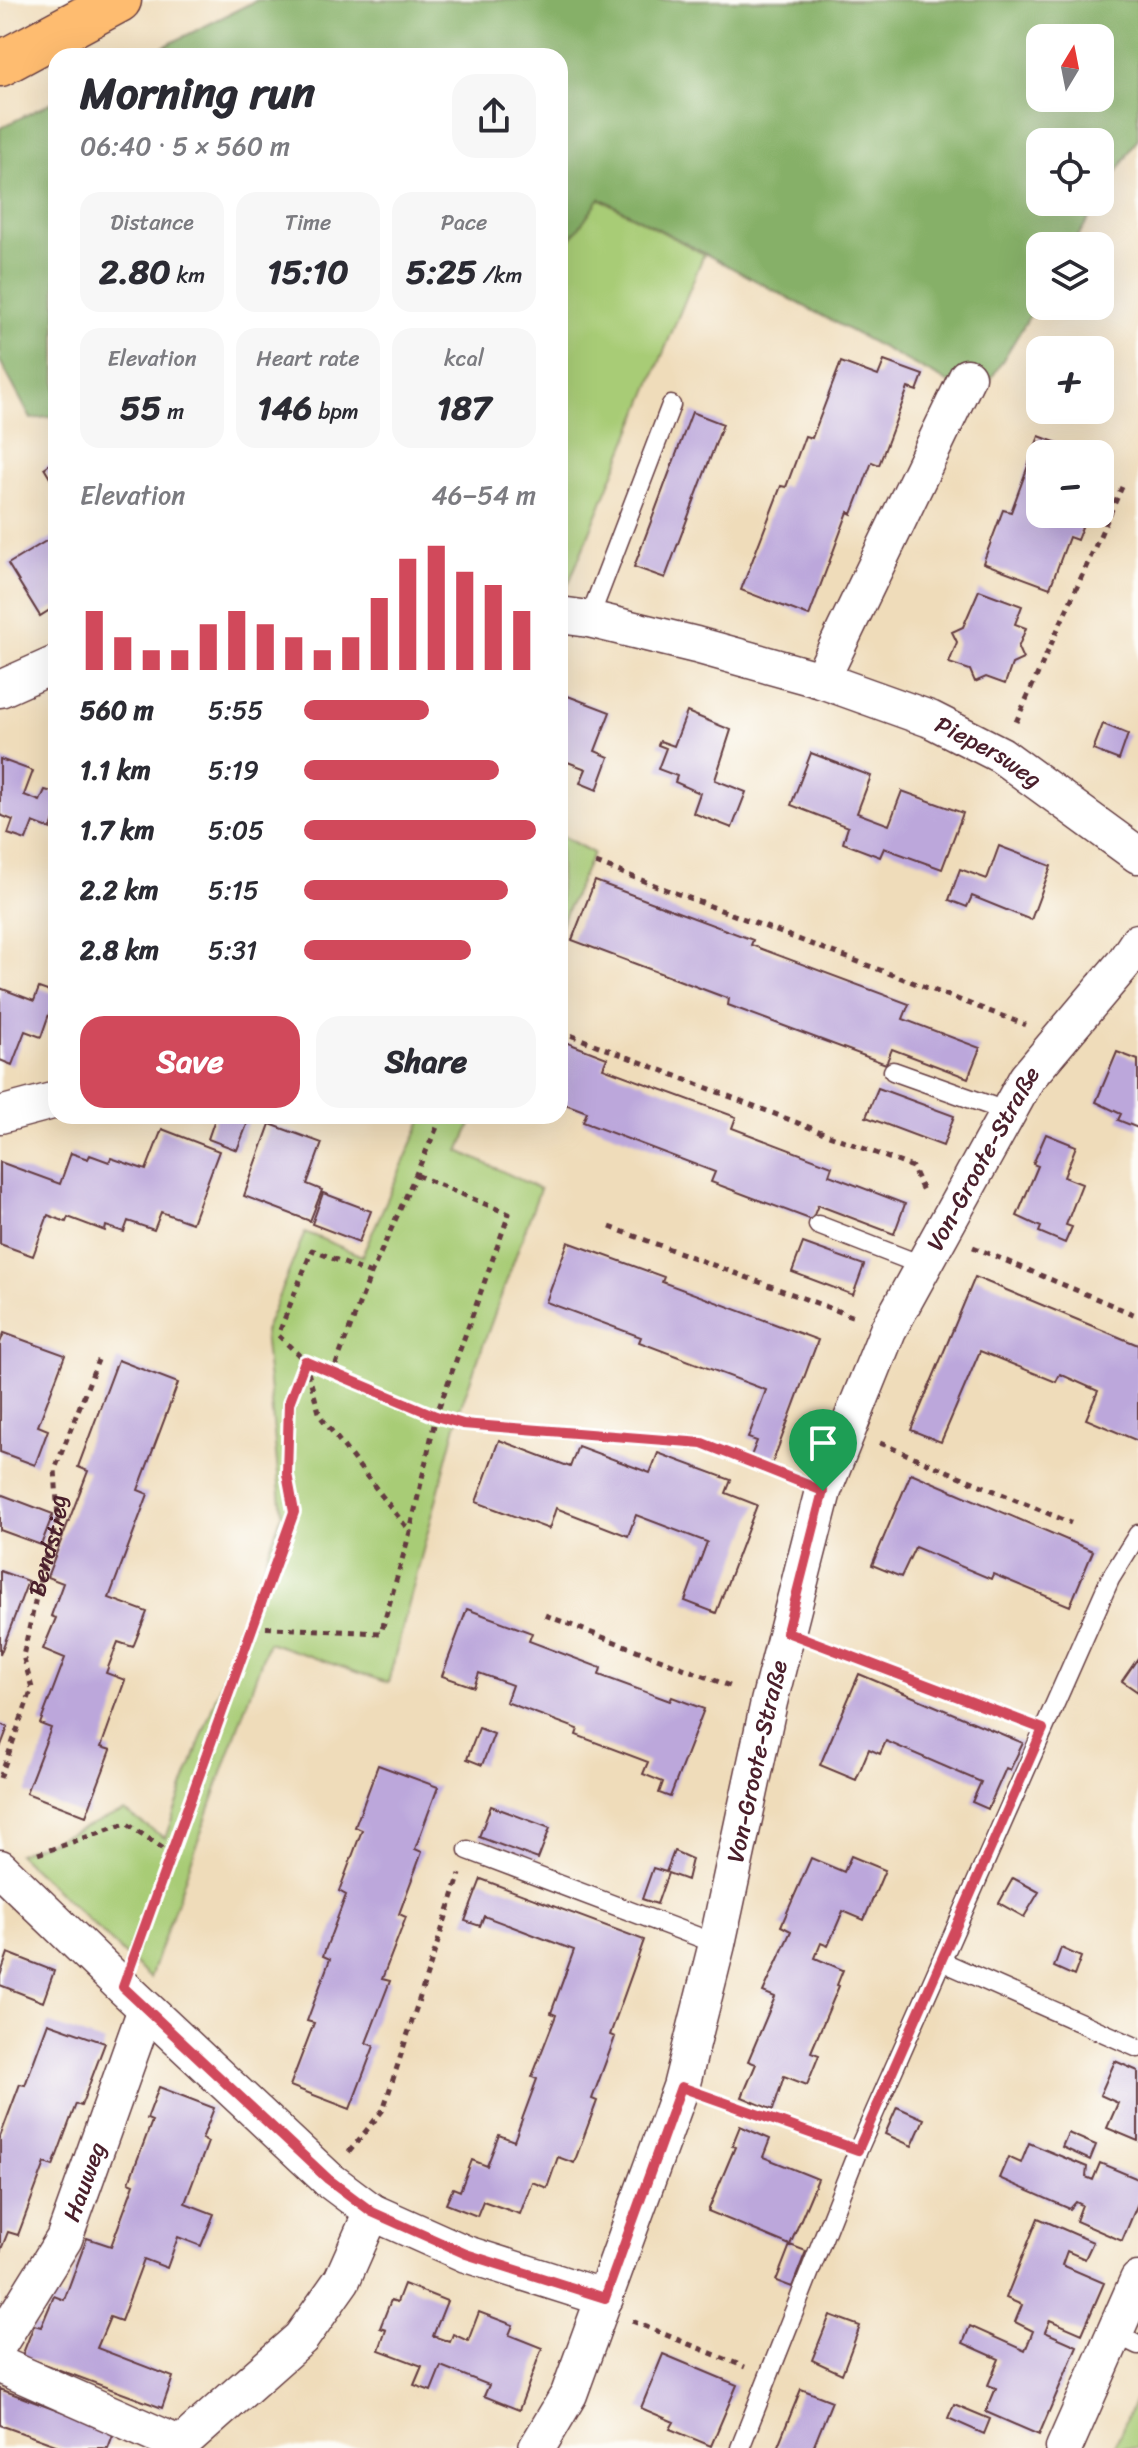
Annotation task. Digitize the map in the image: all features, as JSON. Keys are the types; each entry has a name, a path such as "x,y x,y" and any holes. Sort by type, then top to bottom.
{"highway":[{"path":"0,64 119,0"}],"street":[{"path":"821,680 967,377"},
{"name":"Piepersweg","path":"575,617 696,645 821,680 930,719 1001,755 1138,855"},
{"path":"0,689 48,668"},
{"name":"Von-Groote-Straße","path":"537,2448 569,2394 681,2087 717,1944 769,1702 823,1491 888,1330 1027,1078 1124,963 1138,942"},
{"path":"0,1115 48,1102"},
{"path":"8,1876 328,2179 372,2212 466,2254 603,2303"},
{"name":"Hauweg","path":"0,2342 64,2239 134,1998"},
{"path":"0,2365 179,2447 301,2338 342,2280 372,2212"},
{"path":"1064,2448 1126,2339 1138,2280"}],"lane":[{"path":"575,617 671,405"},
{"path":"893,1071 1008,1112"},
{"path":"818,1225 924,1266"},
{"path":"740,2448 858,2150 1110,1579 1138,1534"},
{"path":"468,1850 717,1944"},
{"path":"941,1961 1138,2048"}],"path":[{"path":"1001,755 1122,487"},
{"path":"596,863 1060,1038"},
{"path":"568,1034 912,1167 941,1233 1138,1316"},
{"path":"333,1372 371,1274 438,1124"},
{"path":"254,1627 381,1633 410,1532 436,1416 509,1214 414,1174"},
{"path":"610,1227 888,1330"},
{"path":"371,1274 312,1250 278,1335 305,1361 436,1416 463,1424 702,1443 823,1491"},
{"name":"Bendstieg","path":"0,1778 32,1688 23,1656 43,1566 58,1519 55,1469 98,1360"},
{"path":"305,1361 320,1416 410,1532"},
{"path":"134,1998 171,1854 294,1512 287,1474 289,1403 305,1361"},
{"path":"848,1430 1071,1523"},
{"path":"545,1615 769,1702"},
{"path":"787,1632 1043,1729"},
{"path":"8,1876 39,1853 126,1823 171,1854"},
{"path":"328,2179 383,2110 468,1850"},
{"path":"681,2087 858,2150"},
{"path":"603,2303 768,2376"}],"green space":[{"path":"257,0 1138,0 1138,138 1114,177 1114,128 1026,128 1026,216 1090,216 1081,232 1026,232 1027,320 979,399 600,198 568,243 568,48 161,48"},
{"path":"48,104 48,417 31,419 0,361 0,128"},
{"path":"599,198 704,254 568,585 568,243"},
{"path":"568,839 593,853 568,908"},
{"path":"420,1124 471,1124 459,1151 540,1189 461,1406 388,1683 268,1642 150,1978 18,1854 124,1811 165,1838 282,1514 264,1332 305,1232 362,1256"},
{"path":"1138,2392 1138,2448 1114,2448"}],"building":[{"path":"884,361 923,375 917,391 908,388 879,465 872,462 852,514 848,512 809,616 741,590 781,486 786,487 805,436 812,438 841,362 878,376"},
{"path":"692,412 723,424 665,578 634,567"},
{"path":"1026,471 1026,528 1082,528 1077,540 1069,537 1050,588 983,563 1003,510 1011,512"},
{"path":"48,540 48,611 40,616 8,564"},
{"path":"979,590 1022,606 1015,624 1026,628 1018,648 1023,659 1012,664 1005,684 986,677 975,682 970,670 949,663 957,642 952,632 963,627"},
{"path":"568,696 610,712 595,751 609,757 597,790 580,783 586,769 568,762"},
{"path":"687,712 731,730 715,780 746,792 732,828 693,813 700,793 675,782 677,776 658,769 666,748 658,745 660,741 674,746"},
{"path":"1103,724 1128,734 1119,760 1093,750"},
{"path":"811,753 871,776 857,813 889,825 902,791 963,813 942,869 884,848 880,857 843,843 848,827 791,805"},
{"path":"0,759 33,771 24,795 40,801 45,790 48,791 48,828 33,822 26,840 8,834 13,820 0,815"},
{"path":"999,846 1051,866 1031,920 972,896 967,907 949,900 960,869 987,879"},
{"path":"595,881 753,940 751,945 909,1004 903,1019 980,1048 968,1078 892,1049 886,1064 728,1005 729,999 572,940"},
{"path":"0,988 34,1001 39,988 48,991 48,1017 41,1037 25,1031 12,1065 0,1060"},
{"path":"568,1043 607,1058 603,1068 736,1117 732,1128 832,1166 829,1175 905,1204 894,1234 818,1205 812,1220 711,1182 715,1172 583,1122 587,1112 568,1105"},
{"path":"1117,1052 1138,1060 1138,1128 1118,1120 1121,1114 1096,1102"},
{"path":"878,1088 954,1116 943,1146 866,1117"},
{"path":"213,1124 247,1124 237,1150 208,1139"},
{"path":"270,1124 322,1143 307,1184 322,1190 310,1221 244,1196"},
{"path":"162,1129 219,1151 192,1223 161,1212 154,1230 128,1221 124,1232 106,1226 105,1231 68,1217 66,1222 48,1215 33,1256 0,1244 0,1162 60,1184 71,1153 88,1159 90,1155 109,1162 111,1158 146,1170"},
{"path":"1046,1134 1076,1146 1064,1177 1082,1184 1066,1225 1072,1227 1065,1243 1039,1232 1041,1227 1017,1216 1038,1166 1033,1164"},
{"path":"323,1193 371,1211 359,1242 312,1224"},
{"path":"568,1242 664,1277 662,1282 818,1340 772,1464 751,1456 757,1441 748,1438 766,1390 639,1342 641,1337 546,1302"},
{"path":"803,1243 864,1265 853,1295 792,1272"},
{"path":"975,1277 1138,1345 1138,1441 1086,1419 1098,1391 1060,1374 1056,1382 980,1351 941,1442 911,1430"},
{"path":"4,1333 65,1355 38,1426 48,1430 35,1465 0,1452 0,1343"},
{"path":"118,1360 178,1383 138,1490 148,1494 109,1598 147,1612 133,1647 118,1642 106,1673 125,1680 101,1747 111,1750 86,1816 26,1793 51,1728 40,1724 65,1658 43,1649 56,1618 51,1616 63,1583 47,1577 88,1471 78,1467"},
{"path":"499,1440 570,1467 578,1446 650,1473 658,1453 731,1480 726,1493 757,1505 716,1613 685,1601 707,1542 636,1515 628,1536 556,1508 549,1529 476,1502"},
{"path":"911,1473 1093,1551 1070,1606 993,1574 991,1579 915,1547 901,1577 872,1565"},
{"path":"0,1494 53,1514 41,1545 0,1530"},
{"path":"0,1571 28,1581 0,1655"},
{"path":"467,1609 532,1633 529,1641 601,1668 599,1675 670,1701 672,1697 704,1709 670,1797 659,1793 663,1782 643,1774 648,1762 576,1735 578,1729 506,1702 512,1685 479,1673 474,1687 442,1676"},
{"path":"1138,1658 1138,1692 1122,1681"},
{"path":"859,1674 1023,1743 1010,1770 1006,1768 988,1809 972,1802 981,1782 886,1741 880,1754 869,1749 856,1780 820,1765"},
{"path":"0,1724 8,1727 0,1748"},
{"path":"479,1728 494,1734 482,1765 467,1759"},
{"path":"378,1765 438,1787 415,1849 422,1852 399,1914 406,1917 382,1979 390,1981 366,2043 374,2046 350,2109 290,2086 314,2023 307,2021 330,1959 323,1956 346,1895 339,1891 362,1830 355,1827"},
{"path":"491,1806 550,1828 538,1859 479,1837"},
{"path":"674,1851 692,1859 687,1880 668,1873 657,1904 642,1899 653,1868 666,1872"},
{"path":"851,1856 885,1870 864,1920 843,1911 828,1946 821,1943 815,1958 843,1970 839,1986 811,2052 819,2055 807,2085 784,2076 773,2110 742,2097 756,2064 748,2061 775,1997 763,1992 791,1931 781,1926 811,1858 844,1872"},
{"path":"1013,1878 1039,1892 1024,1917 999,1903"},
{"path":"481,1879 644,1940 610,2035 615,2037 592,2099 597,2101 574,2163 558,2157 547,2188 532,2182 520,2214 483,2201 477,2216 446,2204 453,2188 460,2191 472,2160 487,2166 499,2135 514,2141 537,2079 532,2077 556,2015 551,2013 574,1950 484,1916 480,1926 465,1921"},
{"path":"1061,1948 1081,1957 1074,1976 1054,1967"},
{"path":"8,1953 54,1971 43,2002 0,1985"},
{"path":"48,2023 105,2043 81,2106 76,2104 53,2166 45,2163 18,2235 8,2232 0,2252 0,2137 20,2084 25,2085"},
{"path":"1115,2061 1138,2071 1138,2141 1107,2128 1118,2103 1100,2095"},
{"path":"159,2087 214,2108 202,2139 208,2142 185,2203 214,2214 201,2246 178,2237 167,2268 144,2259 121,2321 110,2317 97,2348 173,2377 162,2408 22,2356 34,2325 41,2327 54,2296 64,2300 87,2238 111,2246 134,2184 129,2182 152,2121 147,2119"},
{"path":"897,2107 924,2119 912,2146 885,2134"},
{"path":"740,2126 770,2139 763,2157 818,2179 790,2245 708,2211 735,2147 732,2146"},
{"path":"1068,2133 1096,2145 1090,2160 1062,2147"},
{"path":"1029,2143 1087,2167 1086,2177 1093,2180 1100,2163 1138,2179 1138,2203 1122,2241 1076,2221 1082,2205 1076,2202 1070,2209 999,2178 1008,2157 1021,2163"},
{"path":"1038,2218 1093,2242 1085,2259 1067,2251 1062,2265 1104,2283 1082,2334 1050,2320 1045,2332 1077,2346 1039,2435 986,2412 996,2388 988,2385 999,2359 963,2343 970,2326 1025,2351 1033,2331 1015,2322 1022,2305 1006,2298"},
{"path":"790,2245 806,2251 792,2287 776,2281"},
{"path":"404,2284 447,2301 433,2336 450,2342 453,2334 468,2341 479,2312 513,2325 509,2335 542,2348 519,2410 484,2396 489,2385 441,2366 431,2391 414,2385 422,2366 379,2350 386,2330 380,2328 391,2300 397,2302"},
{"path":"830,2315 860,2326 842,2374 812,2360"},
{"path":"663,2354 737,2385 711,2446 670,2429 674,2422 641,2408"},
{"path":"0,2389 114,2432 108,2448 64,2448 0,2425"},
{"path":"801,2389 832,2401 813,2448 777,2448"},
{"path":"954,2404 990,2419 984,2434 948,2418"}],"route":[{"path":"305,1361 436,1416 463,1424 702,1443 823,1491 787,1632 1043,1729 858,2150 681,2087 605,2298 466,2254 372,2212 328,2179 123,1987 294,1512 287,1474 289,1403 305,1361"}]}
